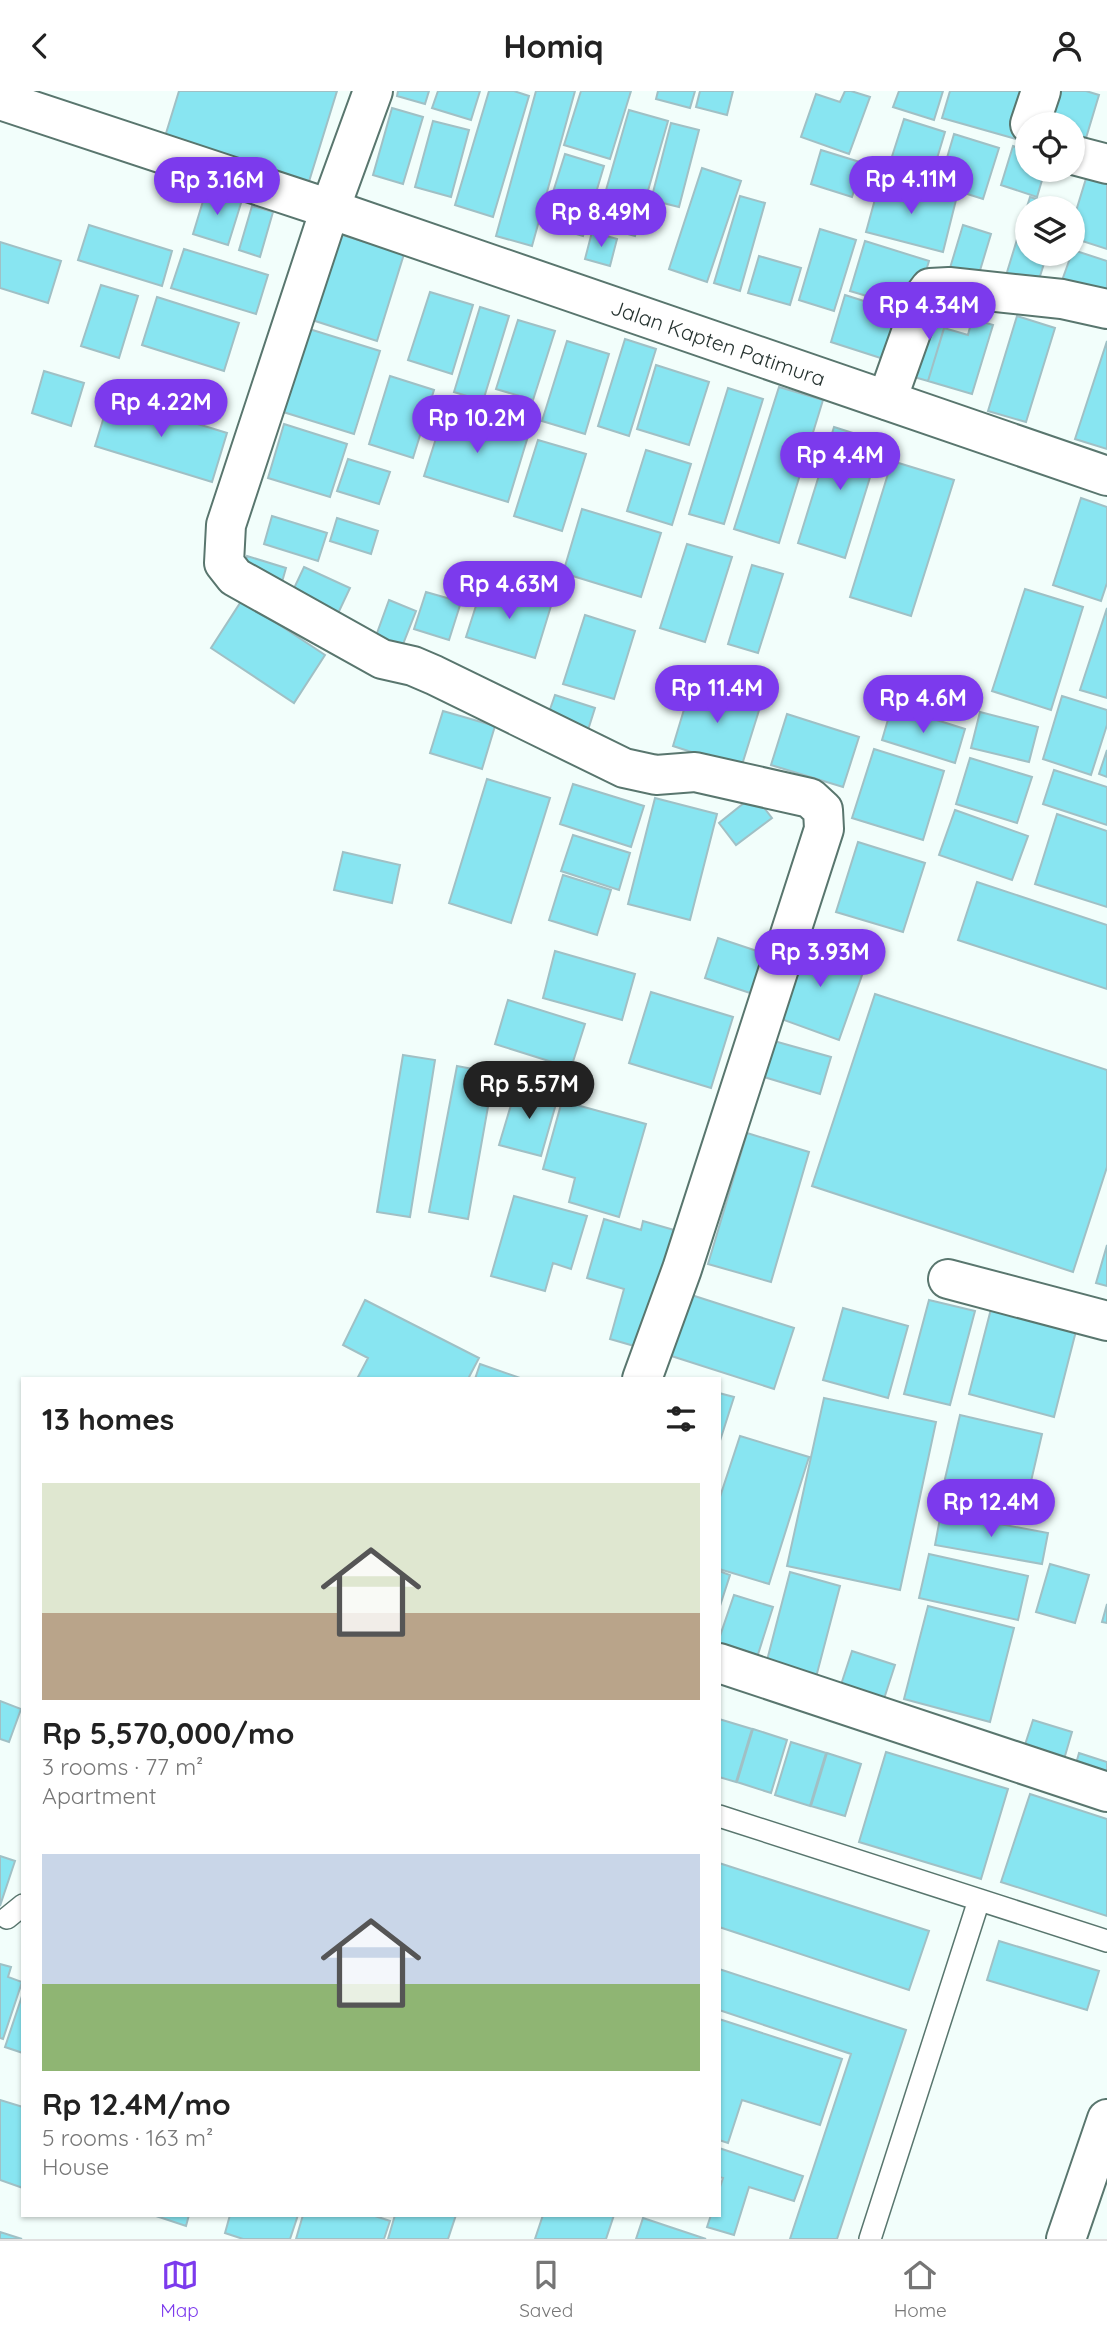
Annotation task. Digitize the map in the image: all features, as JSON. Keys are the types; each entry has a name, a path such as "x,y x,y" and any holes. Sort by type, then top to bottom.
{"street":[{"path":"373,91 330,209 226,525 224,563 235,577 382,659 413,666 434,675 624,768 656,775 695,772 810,798 823,810 824,828 686,1255 643,1377"},
{"path":"1034,112 1041,91"},
{"name":"Jalan Kapten Patimura","path":"0,100 330,209 1107,476"},
{"path":"1085,159 1107,165"},
{"path":"887,400 924,296 930,288 949,287 1062,299 1107,309"},
{"path":"948,1279 1107,1321"},
{"path":"721,1664 1107,1792"},
{"path":"1066,2239 1107,2119"}],"lane":[{"path":"721,1817 1107,1941"},
{"path":"870,2239 979,1901"}],"building":[{"path":"179,91 337,91 307,188 163,143"},
{"path":"398,91 429,91 425,104 397,96"},
{"path":"438,91 480,91 471,120 432,108"},
{"path":"489,91 514,91 529,96 493,217 455,205"},
{"path":"536,91 575,91 532,246 496,236"},
{"path":"581,91 631,91 610,159 564,145"},
{"path":"658,91 695,91 690,108 656,99"},
{"path":"700,91 733,91 727,115 696,107"},
{"path":"845,91 870,97 849,154 801,137 816,94 840,102"},
{"path":"899,91 943,91 934,120 893,107"},
{"path":"950,91 1030,91 1024,112 1015,112 1015,139 942,118"},
{"path":"1060,91 1086,91 1099,95 1085,141 1085,112 1054,112"},
{"path":"392,108 423,117 403,184 373,175"},
{"path":"629,110 668,121 635,236 596,225"},
{"path":"904,119 945,132 929,185 887,172"},
{"path":"433,121 469,130 451,197 415,187"},
{"path":"671,123 699,130 679,207 651,200"},
{"path":"954,134 999,148 983,199 939,185"},
{"path":"1013,146 1015,182 1041,182 1037,196 1001,185"},
{"path":"821,150 863,163 852,197 811,184"},
{"path":"565,154 604,166 583,236 543,224"},
{"path":"702,168 741,181 707,282 669,269"},
{"path":"1088,172 1107,178 1107,249 1085,242 1085,196 1081,196"},
{"path":"880,181 956,200 943,252 866,232"},
{"path":"207,188 242,200 228,245 193,234"},
{"path":"740,196 765,203 740,291 714,283"},
{"path":"252,206 273,212 260,257 239,250"},
{"path":"89,225 172,251 162,286 78,260"},
{"path":"963,225 991,234 975,287 947,278"},
{"path":"820,229 856,240 834,311 799,300"},
{"path":"592,232 617,239 610,266 585,259"},
{"path":"336,233 404,254 377,341 309,319"},
{"path":"865,241 929,261 914,310 850,291"},
{"path":"0,242 61,261 48,303 0,288"},
{"path":"1015,246 1015,266 1043,266 1035,292 1004,282"},
{"path":"184,249 268,275 256,314 171,288"},
{"path":"1085,254 1107,261 1107,300 1060,286 1067,266 1085,266"},
{"path":"759,256 801,268 790,305 748,293"},
{"path":"101,285 138,296 119,358 81,346"},
{"path":"430,292 473,305 452,374 408,360"},
{"path":"845,295 911,316 896,363 831,342"},
{"path":"157,297 239,323 224,371 142,345"},
{"path":"929,302 950,309 928,381 907,375"},
{"path":"480,307 509,316 483,401 454,392"},
{"path":"1017,316 1055,328 1026,422 988,411"},
{"path":"972,319 993,325 972,394 928,381 944,328 968,335"},
{"path":"518,320 555,331 533,400 496,389"},
{"path":"306,328 380,351 354,434 280,411"},
{"path":"625,339 656,349 629,436 598,426"},
{"path":"567,341 609,354 585,434 542,421"},
{"path":"1107,341 1107,449 1075,439"},
{"path":"656,365 709,382 689,445 637,429"},
{"path":"44,371 84,383 71,426 32,413"},
{"path":"390,376 434,390 413,458 369,444"},
{"path":"779,387 823,400 779,543 734,529"},
{"path":"728,388 763,399 724,524 689,514"},
{"path":"110,397 227,433 212,482 95,446"},
{"path":"446,407 529,433 508,502 424,476"},
{"path":"284,424 347,444 330,497 268,478"},
{"path":"834,427 881,442 845,558 798,543"},
{"path":"538,440 586,454 562,531 514,516"},
{"path":"646,450 691,464 672,525 627,511"},
{"path":"348,459 390,472 379,504 337,491"},
{"path":"892,461 954,480 911,616 850,597"},
{"path":"1081,498 1107,507 1107,583 1101,601 1053,585"},
{"path":"582,509 661,533 641,597 563,573"},
{"path":"272,516 327,533 318,561 264,544"},
{"path":"337,518 378,531 371,554 330,541"},
{"path":"687,544 732,557 705,642 660,628"},
{"path":"247,556 286,568 280,589 240,577"},
{"path":"752,565 783,574 758,653 728,644"},
{"path":"304,567 350,588 334,622 288,601"},
{"path":"483,584 551,606 535,658 466,637"},
{"path":"1025,589 1083,607 1051,710 992,691"},
{"path":"426,592 461,602 449,640 414,629"},
{"path":"242,600 325,655 294,703 211,648"},
{"path":"389,600 416,611 398,657 372,647"},
{"path":"1107,608 1107,698 1080,690"},
{"path":"585,615 635,631 614,699 563,684"},
{"path":"692,683 761,704 741,768 673,746"},
{"path":"555,695 595,708 588,730 547,718"},
{"path":"1062,696 1107,710 1107,725 1091,775 1043,759"},
{"path":"892,706 965,729 955,763 882,740"},
{"path":"443,711 495,726 482,769 430,753"},
{"path":"980,712 1038,727 1029,762 971,748"},
{"path":"787,714 859,737 843,787 771,765"},
{"path":"874,749 944,771 923,840 852,818"},
{"path":"1107,750 1107,777 1099,774"},
{"path":"970,758 1032,777 1017,823 956,804"},
{"path":"1054,770 1107,787 1107,825 1043,804"},
{"path":"487,779 550,798 511,923 449,903"},
{"path":"573,784 644,806 631,847 560,824"},
{"path":"754,795 772,818 736,845 719,823"},
{"path":"655,798 717,814 690,920 628,904"},
{"path":"955,810 1028,836 1012,880 939,855"},
{"path":"1057,814 1107,831 1107,907 1035,884"},
{"path":"573,835 630,853 619,890 561,871"},
{"path":"858,842 925,863 903,932 836,912"},
{"path":"343,852 400,865 392,903 334,890"},
{"path":"563,875 611,890 597,935 549,920"},
{"path":"977,882 1107,925 1107,989 958,940"},
{"path":"801,937 867,961 839,1040 773,1016"},
{"path":"718,938 766,954 753,994 705,978"},
{"path":"555,951 635,974 622,1020 543,998"},
{"path":"651,992 733,1017 711,1088 629,1063"},
{"path":"875,994 1107,1070 1107,1167 1073,1272 812,1186"},
{"path":"508,1000 585,1024 571,1068 495,1044"},
{"path":"774,1041 831,1057 820,1094 764,1077"},
{"path":"403,1055 435,1060 410,1217 377,1212"},
{"path":"457,1066 494,1073 468,1219 429,1212"},
{"path":"517,1085 558,1097 541,1156 499,1145"},
{"path":"562,1101 646,1124 619,1217 569,1202 575,1178 543,1169"},
{"path":"747,1133 809,1152 771,1282 708,1264"},
{"path":"514,1196 587,1216 571,1269 553,1263 545,1291 491,1276"},
{"path":"604,1219 641,1230 643,1221 681,1232 648,1350 610,1339 624,1289 587,1278"},
{"path":"1107,1245 1107,1286 1096,1283"},
{"path":"679,1291 794,1328 774,1389 659,1352"},
{"path":"365,1300 479,1358 469,1377 358,1377 368,1358 343,1345"},
{"path":"929,1300 975,1311 950,1405 904,1394"},
{"path":"843,1308 908,1326 888,1398 823,1380"},
{"path":"991,1309 1076,1331 1054,1417 969,1394"},
{"path":"480,1364 517,1377 476,1377"},
{"path":"721,1394 734,1397 721,1438"},
{"path":"824,1398 936,1422 900,1590 787,1566"},
{"path":"960,1415 1042,1434 1022,1520 940,1500"},
{"path":"740,1436 809,1457 769,1584 721,1570 721,1494"},
{"path":"941,1513 1048,1533 1042,1564 935,1545"},
{"path":"929,1554 1028,1576 1018,1620 919,1598"},
{"path":"1050,1564 1089,1575 1075,1623 1036,1612"},
{"path":"721,1572 730,1575 721,1603"},
{"path":"790,1572 840,1586 815,1681 765,1668"},
{"path":"734,1595 773,1607 754,1667 721,1657 721,1633"},
{"path":"1107,1604 1107,1623 1102,1622"},
{"path":"928,1606 1014,1628 990,1722 904,1699"},
{"path":"852,1651 895,1665 880,1711 837,1697"},
{"path":"0,1701 21,1709 9,1742 0,1739"},
{"path":"721,1720 752,1729 736,1782 721,1778"},
{"path":"1033,1720 1072,1732 1062,1766 1022,1754"},
{"path":"753,1729 787,1740 771,1793 737,1782"},
{"path":"791,1742 826,1753 810,1806 775,1795"},
{"path":"886,1752 1008,1789 981,1879 859,1842"},
{"path":"827,1753 861,1764 845,1816 811,1806"},
{"path":"1079,1753 1107,1762 1107,1788 1072,1778"},
{"path":"1030,1794 1107,1819 1107,1916 1001,1882"},
{"path":"0,1856 15,1861 0,1906"},
{"path":"721,1864 929,1931 909,1990 721,1928"},
{"path":"999,1941 1099,1971 1087,2010 987,1980"},
{"path":"0,1964 11,1967 8,1977 21,1982 21,1985 3,2039 0,2038"},
{"path":"721,1970 906,2030 837,2239 790,2239 851,2054 721,2011"},
{"path":"21,1999 21,2052 5,2047"},
{"path":"721,2020 842,2059 820,2125 742,2100 728,2143 721,2141"},
{"path":"0,2100 21,2106 21,2187 0,2180"},
{"path":"721,2149 803,2176 794,2201 749,2187 734,2235 707,2227 710,2217 721,2217"},
{"path":"159,2217 188,2217 186,2226"},
{"path":"229,2217 297,2217 290,2239 243,2239 225,2233"},
{"path":"302,2217 378,2217 390,2221 384,2239 296,2239"},
{"path":"394,2217 455,2217 448,2239 388,2239"},
{"path":"542,2217 613,2217 606,2239 535,2239"},
{"path":"643,2218 706,2239 636,2239"},
{"path":"0,2232 22,2239 0,2239"}]}
